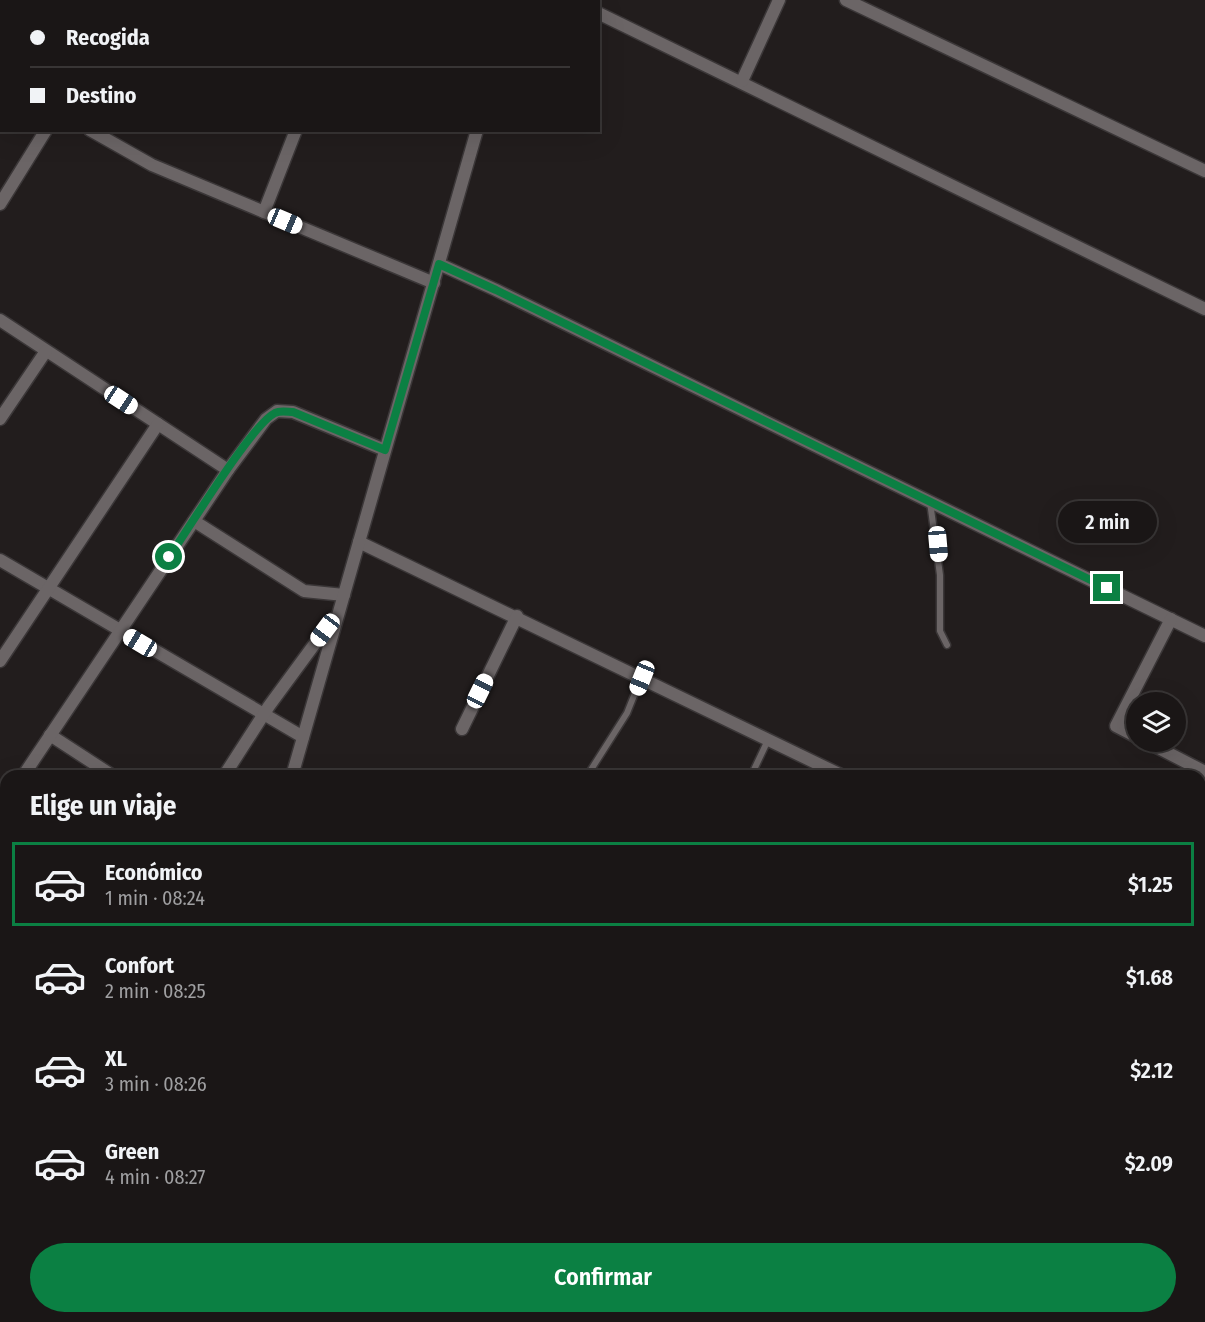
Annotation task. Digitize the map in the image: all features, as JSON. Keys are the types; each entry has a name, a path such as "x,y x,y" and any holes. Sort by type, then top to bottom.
{"street":[{"path":"742,81 779,0"},
{"path":"846,0 1205,171"},
{"path":"600,14 742,81 1205,309"},
{"path":"0,204 45,132"},
{"path":"94,132 152,165 434,283"},
{"path":"264,212 295,132"},
{"path":"294,770 476,132"},
{"path":"439,264 507,295 1205,636"},
{"path":"0,320 228,470"},
{"path":"0,419 46,351"},
{"path":"27,770 228,470 266,419 278,411 293,412 385,450"},
{"path":"0,661 158,424"},
{"path":"194,521 304,591 344,595"},
{"path":"359,542 517,616 830,770"},
{"path":"0,560 263,716 303,737"},
{"path":"228,770 263,716 339,611"},
{"path":"462,729 517,616"},
{"path":"1133,692 1171,619"},
{"path":"1126,707 1116,726 1126,731"},
{"path":"50,735 104,770"},
{"path":"1166,752 1201,770"}],"lane":[{"path":"930,501 939,555 940,630 947,645"},
{"path":"591,770 627,712 642,678"},
{"path":"755,770 768,740"}],"route":[{"path":"169,557 266,419 278,411 293,412 385,450 439,264 1107,588"}]}
